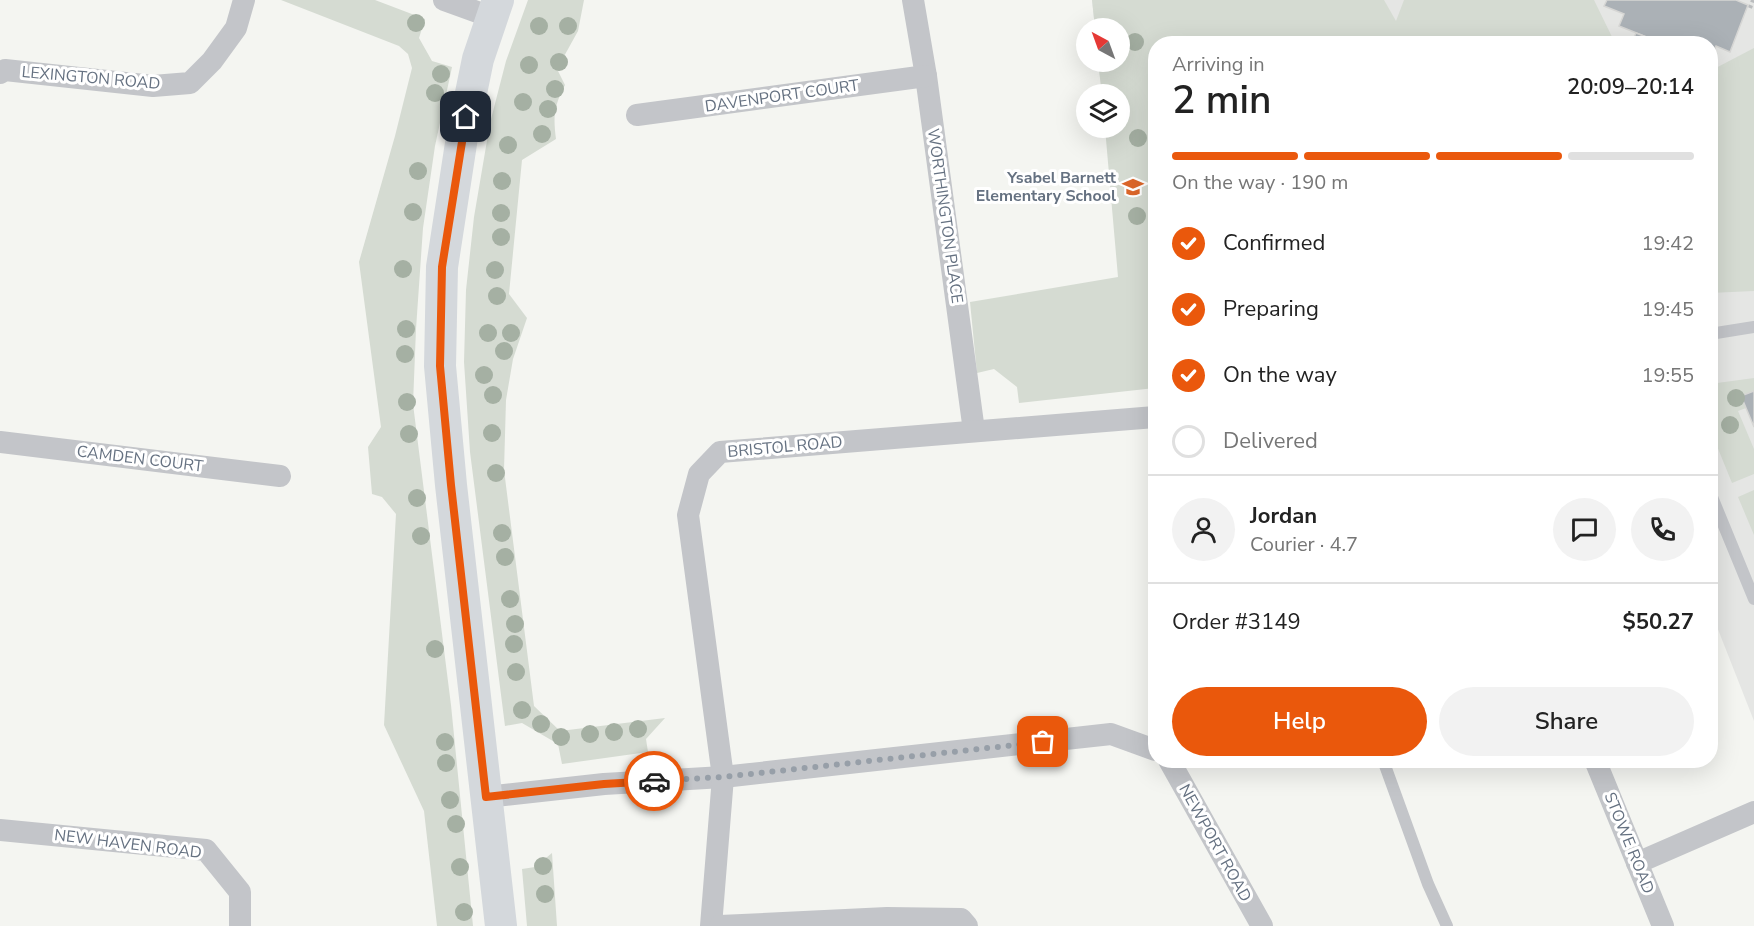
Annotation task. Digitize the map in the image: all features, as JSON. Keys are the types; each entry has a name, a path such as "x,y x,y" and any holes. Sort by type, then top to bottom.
{"street":[{"name":"LEXINGTON ROAD","path":"0,73 5,70 153,86 190,83 212,61 236,28 244,0"},
{"path":"444,0 495,9 478,59 462,137 442,267 440,366 451,485 501,926"},
{"name":"WORTHINGTON PLACE","path":"913,0 926,76 974,431"},
{"name":"DAVENPORT COURT","path":"638,115 926,76"},
{"name":"BRISTOL ROAD","path":"711,926 723,777 688,515 699,474 720,452 1148,418"},
{"name":"CAMDEN COURT","path":"0,442 280,476"},
{"path":"486,797 604,784 723,777 1111,734 1148,742"},
{"name":"NEWPORT ROAD","path":"1173,768 1262,926"},
{"name":"STOWE ROAD","path":"1599,768 1663,926"},
{"path":"1637,863 1754,812"},
{"name":"NEW HAVEN ROAD","path":"0,830 206,850 240,892 240,926"},
{"path":"720,926 848,923 887,918 964,923"}],"lane":[{"path":"1718,333 1754,327"},
{"path":"1718,511 1754,599"},
{"path":"1386,768 1428,884 1447,926"}],"path":[{"path":"1750,8 1753,0"}],"shaded area":[{"path":"281,0 375,0 425,19 419,38 432,61 452,67 435,146 423,228 413,404 451,705 473,926 437,926 424,811 384,725 396,514 382,497 372,494 368,447 381,427 359,262 412,68 408,54 399,46"},
{"path":"528,0 584,0 578,31 557,69 565,85 555,111 556,139 522,160 509,294 527,318 513,359 506,400 504,470 534,706 560,731 665,718 646,739 648,752 562,764 558,744 522,723 505,726 470,452 464,362 466,290 474,217 490,123 506,61"},
{"name":"Ysabel Barnett Elementary School","path":"1092,0 1754,0 1754,721 1718,629 1718,36 1148,36 1148,230 1109,138 1130,138 1130,84 1101,84 1099,72 1130,72 1130,18 1094,18"},
{"path":"1092,0 1384,0 1396,21 1404,0 1594,0 1612,36 1148,36 1148,389 1019,403 1017,387 994,369 977,373 970,302 1118,277 1106,138 1130,138 1130,84 1101,84 1099,72 1130,72 1130,18 1094,18"},
{"path":"1754,48 1754,291 1718,293 1718,67"},
{"path":"1754,378 1754,391 1741,396 1746,408 1738,411 1754,449 1754,474 1732,483 1718,449 1718,383"},
{"path":"1754,490 1754,535 1738,497"},
{"path":"552,853 557,926 527,926 522,869 535,867"}],"building":[{"path":"1607,0 1736,0 1748,5 1730,52 1718,47 1718,36 1644,36 1619,26 1624,14 1604,6"},
{"path":"1754,391 1754,427 1741,396"}],"way so far":[{"path":"654,781 723,777 1043,742"}],"place":[{"name":"Ysabel Barnett Elementary School","path":"1133,187"}],"route":[{"path":"466,117 442,267 440,366 486,797 654,781"}]}
